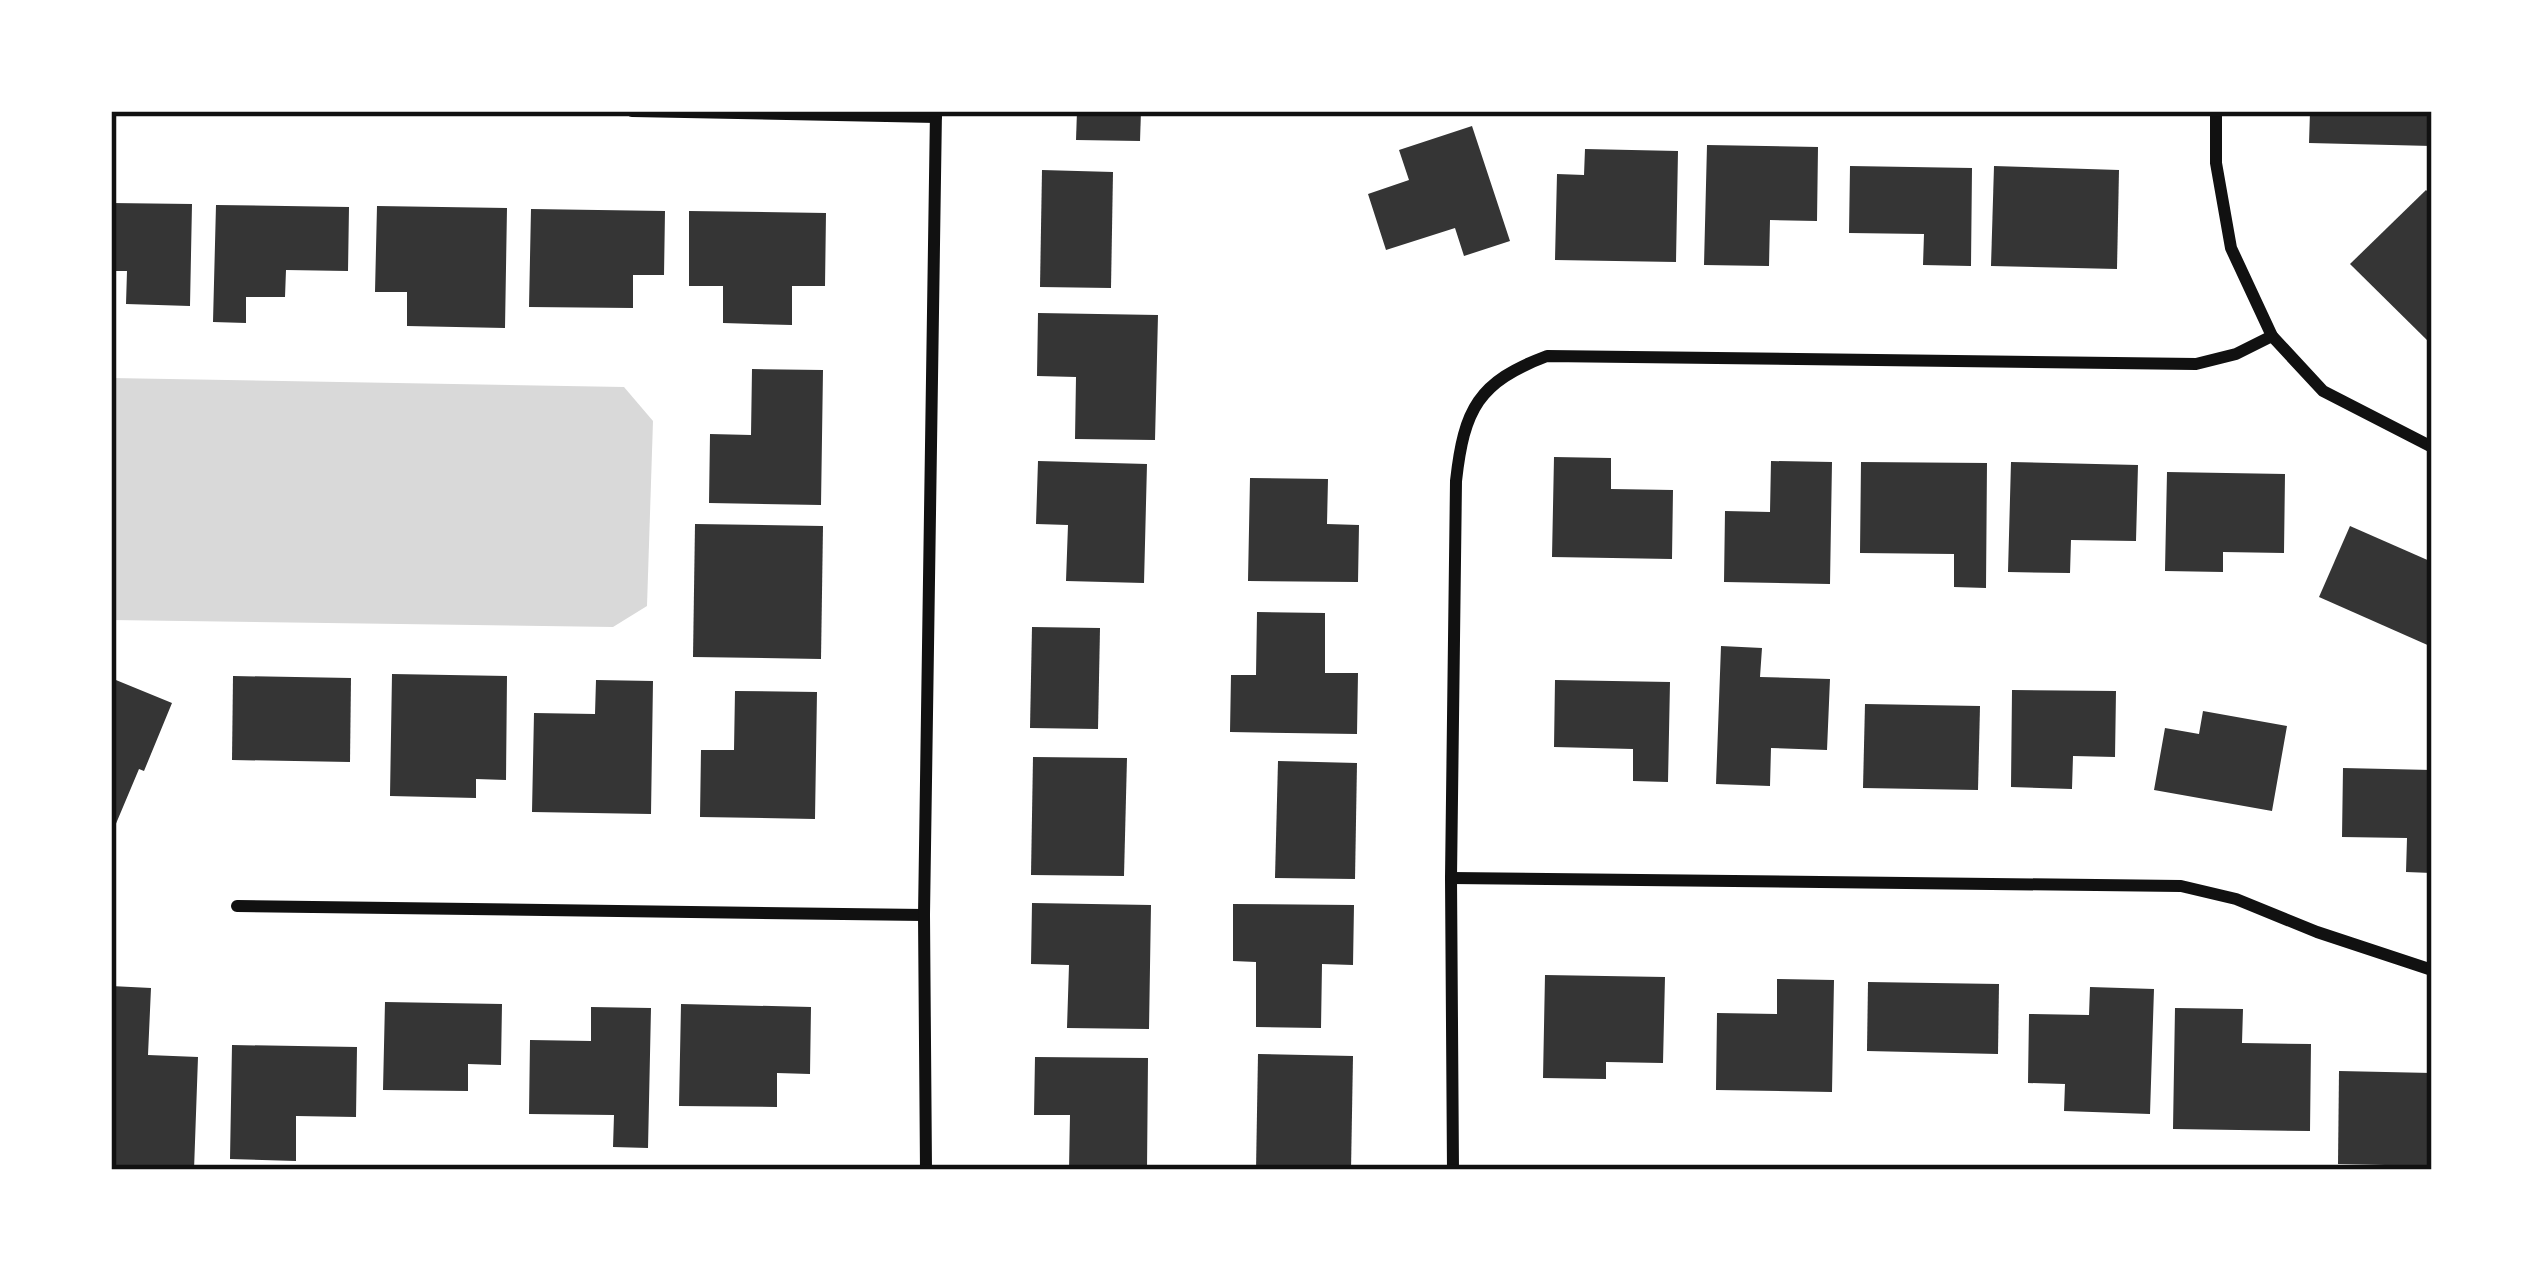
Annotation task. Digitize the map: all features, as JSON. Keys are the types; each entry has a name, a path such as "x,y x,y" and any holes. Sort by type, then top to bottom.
{"street":[{"path":"632,111 936,114 924,915 926,1170"},
{"path":"2216,111 2216,163 2231,248 2272,335 2323,392 2432,447"},
{"path":"1453,1170 1456,481 1466,424 1500,376 1547,356 2196,364 2236,354 2272,335"},
{"path":"1451,878 2182,886 2236,898 2317,932 2432,970"},
{"path":"237,906 924,915"}],"shaded area":[{"path":"111,378 624,387 653,421 647,606 613,627 111,620"}],"building":[{"path":"1077,111 1141,111 1140,141 1076,140"},
{"path":"2310,111 2432,111 2432,146 2309,143"},
{"path":"1472,126 1510,241 1464,256 1455,228 1386,250 1368,194 1409,180 1399,150"},
{"path":"1707,145 1818,147 1817,221 1770,220 1769,266 1704,265"},
{"path":"1585,149 1678,151 1676,262 1555,260 1557,174 1584,175"},
{"path":"1850,166 1972,168 1971,266 1923,265 1924,234 1849,233"},
{"path":"1994,166 2119,170 2117,269 1991,266"},
{"path":"1042,170 1113,172 1111,288 1040,287"},
{"path":"2426,190 2432,196 2432,345 2350,264"},
{"path":"111,203 192,204 190,306 126,304 127,271 111,271"},
{"path":"216,205 349,207 348,271 286,270 285,297 246,297 246,323 213,322"},
{"path":"377,206 507,208 505,328 407,326 407,292 375,292"},
{"path":"531,209 665,211 664,275 633,275 633,308 529,307"},
{"path":"689,211 826,213 825,286 792,286 792,325 723,323 723,286 689,286"},
{"path":"1038,313 1158,315 1155,440 1075,439 1076,377 1037,376"},
{"path":"752,369 823,370 821,505 709,503 710,434 751,435"},
{"path":"1554,457 1611,458 1611,489 1673,490 1672,559 1552,557"},
{"path":"1038,461 1147,464 1144,583 1066,581 1068,525 1036,524"},
{"path":"1771,461 1832,462 1830,584 1724,582 1725,511 1770,512"},
{"path":"1861,462 1987,463 1986,588 1954,587 1954,554 1860,553"},
{"path":"2011,462 2138,465 2136,541 2071,540 2070,573 2008,572"},
{"path":"2167,472 2285,474 2284,553 2223,552 2223,572 2165,571"},
{"path":"1250,478 1328,479 1327,524 1359,525 1358,582 1248,581"},
{"path":"695,524 823,526 821,659 693,657"},
{"path":"2350,526 2432,562 2432,647 2319,597"},
{"path":"1257,612 1325,613 1325,673 1358,673 1357,734 1230,732 1231,675 1256,675"},
{"path":"1032,627 1100,628 1098,729 1030,728"},
{"path":"1721,646 1762,648 1760,677 1830,679 1827,750 1771,748 1770,786 1716,784"},
{"path":"392,674 507,676 506,780 476,779 476,798 390,796"},
{"path":"233,676 351,678 350,762 232,760"},
{"path":"111,678 172,703 115,826 111,824"},
{"path":"596,680 653,681 651,814 532,812 534,713 595,714"},
{"path":"1555,680 1670,682 1668,782 1633,781 1633,749 1554,747"},
{"path":"2012,690 2116,691 2115,757 2073,756 2072,789 2011,787"},
{"path":"735,691 817,692 815,819 700,817 701,750 734,750"},
{"path":"1865,704 1980,706 1978,790 1863,788"},
{"path":"2203,711 2287,726 2272,811 2154,790 2165,728 2199,734"},
{"path":"1033,757 1127,758 1124,876 1031,875"},
{"path":"1278,761 1357,763 1355,879 1275,878"},
{"path":"2343,768 2432,770 2432,873 2406,872 2407,838 2342,837"},
{"path":"1032,903 1151,905 1149,1029 1067,1028 1069,965 1031,964"},
{"path":"1233,904 1354,905 1353,965 1322,964 1321,1028 1256,1027 1256,962 1233,961"},
{"path":"1545,975 1665,977 1663,1063 1606,1062 1606,1079 1543,1078"},
{"path":"1777,979 1834,980 1832,1092 1716,1090 1717,1013 1777,1014"},
{"path":"1868,982 1999,984 1998,1054 1867,1051"},
{"path":"111,986 151,988 148,1055 198,1057 194,1170 111,1170"},
{"path":"2090,987 2154,989 2150,1114 2064,1111 2065,1084 2028,1083 2029,1014 2089,1015"},
{"path":"385,1002 502,1004 501,1065 468,1064 468,1091 383,1090"},
{"path":"681,1004 811,1007 810,1074 777,1073 777,1107 679,1106"},
{"path":"591,1007 651,1008 648,1148 613,1147 614,1115 529,1114 530,1040 591,1041"},
{"path":"2175,1008 2243,1009 2242,1043 2311,1044 2310,1131 2173,1129"},
{"path":"232,1045 357,1047 356,1117 296,1116 296,1161 230,1159"},
{"path":"1258,1054 1353,1056 1351,1170 1256,1170"},
{"path":"1035,1057 1148,1058 1147,1170 1069,1170 1070,1115 1034,1115"},
{"path":"2339,1071 2432,1073 2432,1166 2338,1164"}]}
